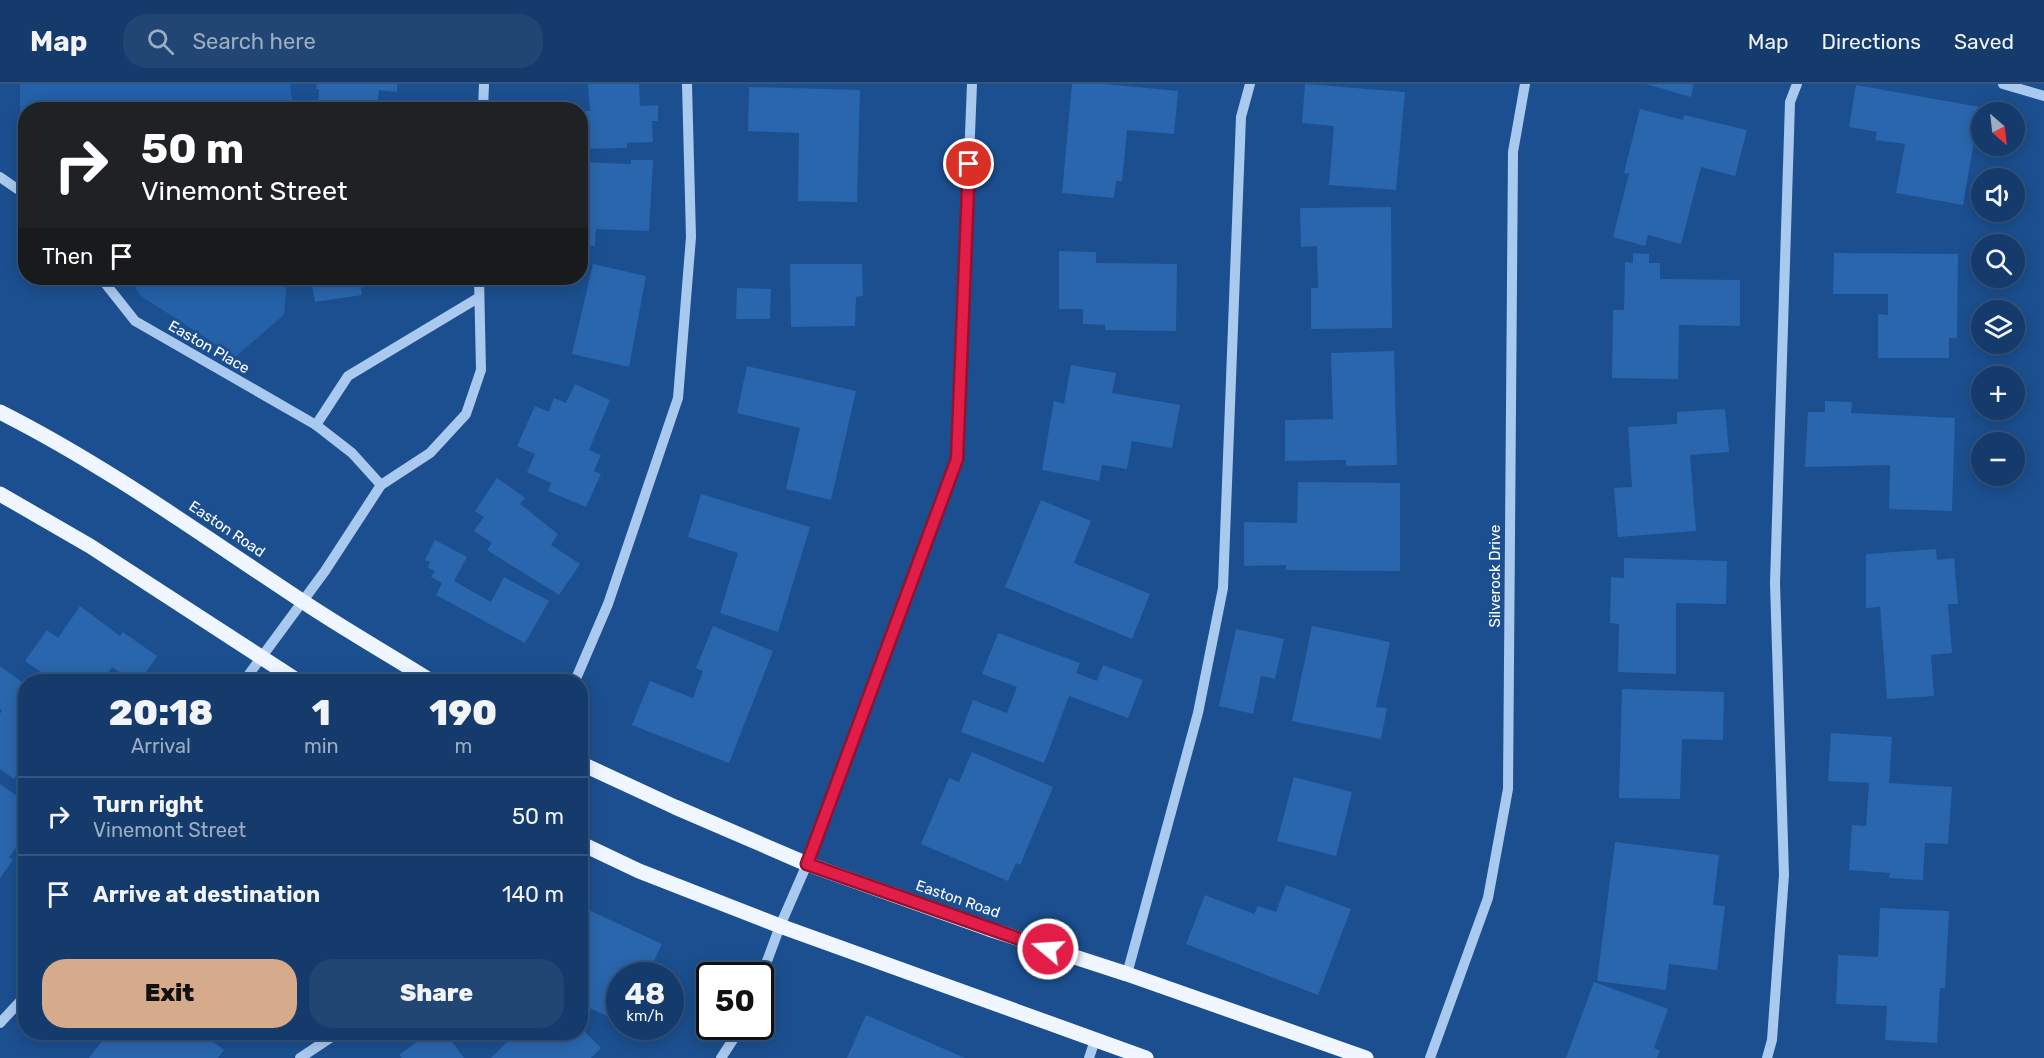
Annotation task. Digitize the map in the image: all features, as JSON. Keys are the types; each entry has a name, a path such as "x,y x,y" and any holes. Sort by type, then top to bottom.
{"main road":[{"name":"Easton Road","path":"0,412 96,465 302,601 420,674"},
{"path":"0,494 90,546 287,674"},
{"name":"Easton Road","path":"588,767 807,864 1366,1058"},
{"path":"588,847 639,871 780,926 1146,1058"}],"street":[{"path":"483,102 484,84"},
{"path":"578,674 608,604 678,398 691,237 687,84"},
{"path":"767,962 807,864 957,459 972,84"},
{"path":"1127,975 1198,713 1223,588 1240,128 1250,84"},
{"name":"Silverock Drive","path":"1430,1058 1488,898 1508,789 1513,152 1525,84"},
{"path":"1767,1058 1772,1040 1784,874 1775,583 1790,102 1797,84"},
{"path":"2003,84 2044,96"},
{"path":"0,177 18,189"},
{"name":"Easton Place","path":"107,285 135,321 316,424 352,453 381,484"},
{"path":"249,674 325,571 381,484 430,453 466,414 481,370 479,285"},
{"path":"316,424 348,376 478,298"},
{"path":"0,1023 18,1004"},
{"path":"300,1058 327,1040"},
{"path":"721,1058 733,1040"},
{"path":"1089,1058 1095,1040"}],"shaded area":[{"path":"20,84 290,84 292,102 20,102"},
{"path":"133,285 286,285 284,315 235,357 141,296"}],"building":[{"path":"317,84 397,84 397,92 379,90 378,102 318,102 319,89 316,89"},
{"path":"588,84 639,84 640,106 658,105 658,121 652,121 653,142 627,143 627,148 588,149 588,111 590,111"},
{"path":"1072,84 1105,84 1178,91 1174,134 1127,130 1122,181 1116,181 1114,198 1062,193"},
{"path":"1305,84 1405,92 1396,190 1329,185 1334,126 1302,123"},
{"path":"1646,84 1694,84 1691,97"},
{"path":"1856,85 1971,105 1972,156 1963,205 1896,193 1905,144 1875,140 1877,132 1849,127"},
{"path":"749,87 860,90 857,202 798,201 799,133 748,131"},
{"path":"1640,109 1683,120 1684,115 1747,130 1735,176 1701,167 1681,244 1648,235 1645,246 1613,237 1629,174 1624,173"},
{"path":"631,160 653,160 649,231 596,229 595,246 588,246 588,162 631,164"},
{"path":"1391,207 1392,328 1311,329 1311,288 1318,288 1317,246 1301,247 1300,208"},
{"path":"1059,251 1096,252 1096,263 1177,264 1176,331 1105,330 1105,325 1083,324 1083,309 1059,309"},
{"path":"1633,253 1649,254 1649,263 1660,263 1660,279 1740,280 1740,326 1679,325 1678,379 1612,378 1613,310 1624,310 1625,262 1633,263"},
{"path":"1834,253 1958,254 1957,338 1949,338 1949,358 1878,358 1878,314 1888,315 1888,294 1833,294"},
{"path":"593,264 646,276 629,367 572,354"},
{"path":"790,264 862,264 863,296 856,297 855,326 791,327"},
{"path":"312,285 361,285 362,295 315,302"},
{"path":"737,288 771,289 770,319 736,319"},
{"path":"1394,351 1397,465 1346,466 1346,460 1285,461 1285,420 1333,419 1331,353"},
{"path":"1071,365 1116,373 1112,393 1180,405 1172,448 1132,441 1127,469 1102,465 1099,481 1042,470 1054,401 1064,404"},
{"path":"747,366 856,391 831,500 786,489 800,428 737,413"},
{"path":"575,384 610,400 589,450 601,455 594,471 601,474 586,507 548,491 551,483 527,472 535,454 517,446 535,406 549,412 554,398 566,403"},
{"path":"1825,401 1852,402 1851,413 1955,418 1952,511 1889,509 1890,465 1805,467 1808,412 1825,412"},
{"path":"1725,409 1729,452 1690,455 1696,531 1618,537 1614,488 1632,487 1628,427 1677,424 1677,412"},
{"path":"497,478 525,498 520,504 558,534 551,545 580,564 559,595 487,550 492,543 474,531 484,517 475,511"},
{"path":"1298,482 1400,483 1400,571 1286,570 1286,565 1244,566 1244,522 1297,523"},
{"path":"701,494 810,527 778,632 720,613 738,553 688,537"},
{"path":"1041,500 1091,521 1074,563 1150,594 1132,639 1005,587"},
{"path":"435,540 467,557 454,581 491,602 504,577 549,601 525,643 436,595 442,583 431,577 435,571 428,568 430,562 425,560"},
{"path":"1936,549 1937,560 1954,558 1958,604 1948,604 1952,653 1931,655 1934,696 1887,699 1880,607 1866,608 1866,554"},
{"path":"1624,558 1727,561 1726,604 1676,603 1676,674 1618,672 1619,624 1610,623 1611,577 1624,578"},
{"path":"80,606 120,636 123,632 157,656 145,674 122,674 112,667 108,674 44,674 25,661 47,630 58,638"},
{"path":"713,626 773,651 729,763 632,725 650,681 693,698 703,671 696,668"},
{"path":"1312,626 1390,642 1376,707 1387,708 1381,739 1292,721"},
{"path":"1236,629 1284,639 1275,679 1261,676 1253,714 1219,706"},
{"path":"998,633 1080,663 1076,673 1097,681 1103,665 1143,680 1128,718 1069,696 1044,763 961,732 973,700 1007,713 1017,687 982,674"},
{"path":"0,666 18,679 18,774 14,779 0,769 0,714 2,710 0,709"},
{"path":"1622,689 1724,692 1723,740 1682,739 1680,799 1619,798"},
{"path":"1831,733 1892,737 1889,783 1952,787 1948,844 1925,843 1923,880 1889,878 1890,873 1849,870 1852,825 1866,826 1869,783 1828,781"},
{"path":"972,752 1053,787 1020,865 1016,863 1008,881 921,844 949,778 959,782"},
{"path":"1294,777 1352,792 1336,856 1277,841"},
{"path":"0,784 18,796 18,845 9,857 13,860 0,878"},
{"path":"1615,842 1719,855 1713,905 1725,906 1717,970 1669,964 1666,990 1597,981"},
{"path":"1286,885 1351,909 1318,995 1186,944 1205,895 1254,914 1258,906 1276,912"},
{"path":"1880,908 1949,911 1945,988 1940,988 1937,1043 1885,1040 1887,1006 1836,1004 1838,955 1878,957"},
{"path":"588,910 662,944 654,962 606,962 606,1016 588,1007"},
{"path":"1594,982 1668,1009 1654,1048 1660,1051 1657,1058 1566,1058"},
{"path":"866,1015 965,1058 847,1058"},
{"path":"588,1035 601,1048 591,1058 491,1058 509,1040 588,1040"},
{"path":"103,1040 211,1040 224,1050 218,1058 89,1058"},
{"path":"419,1040 451,1040 464,1058 402,1058 399,1055"}],"route":[{"path":"969,164 957,459 807,864 1048,949"}]}
